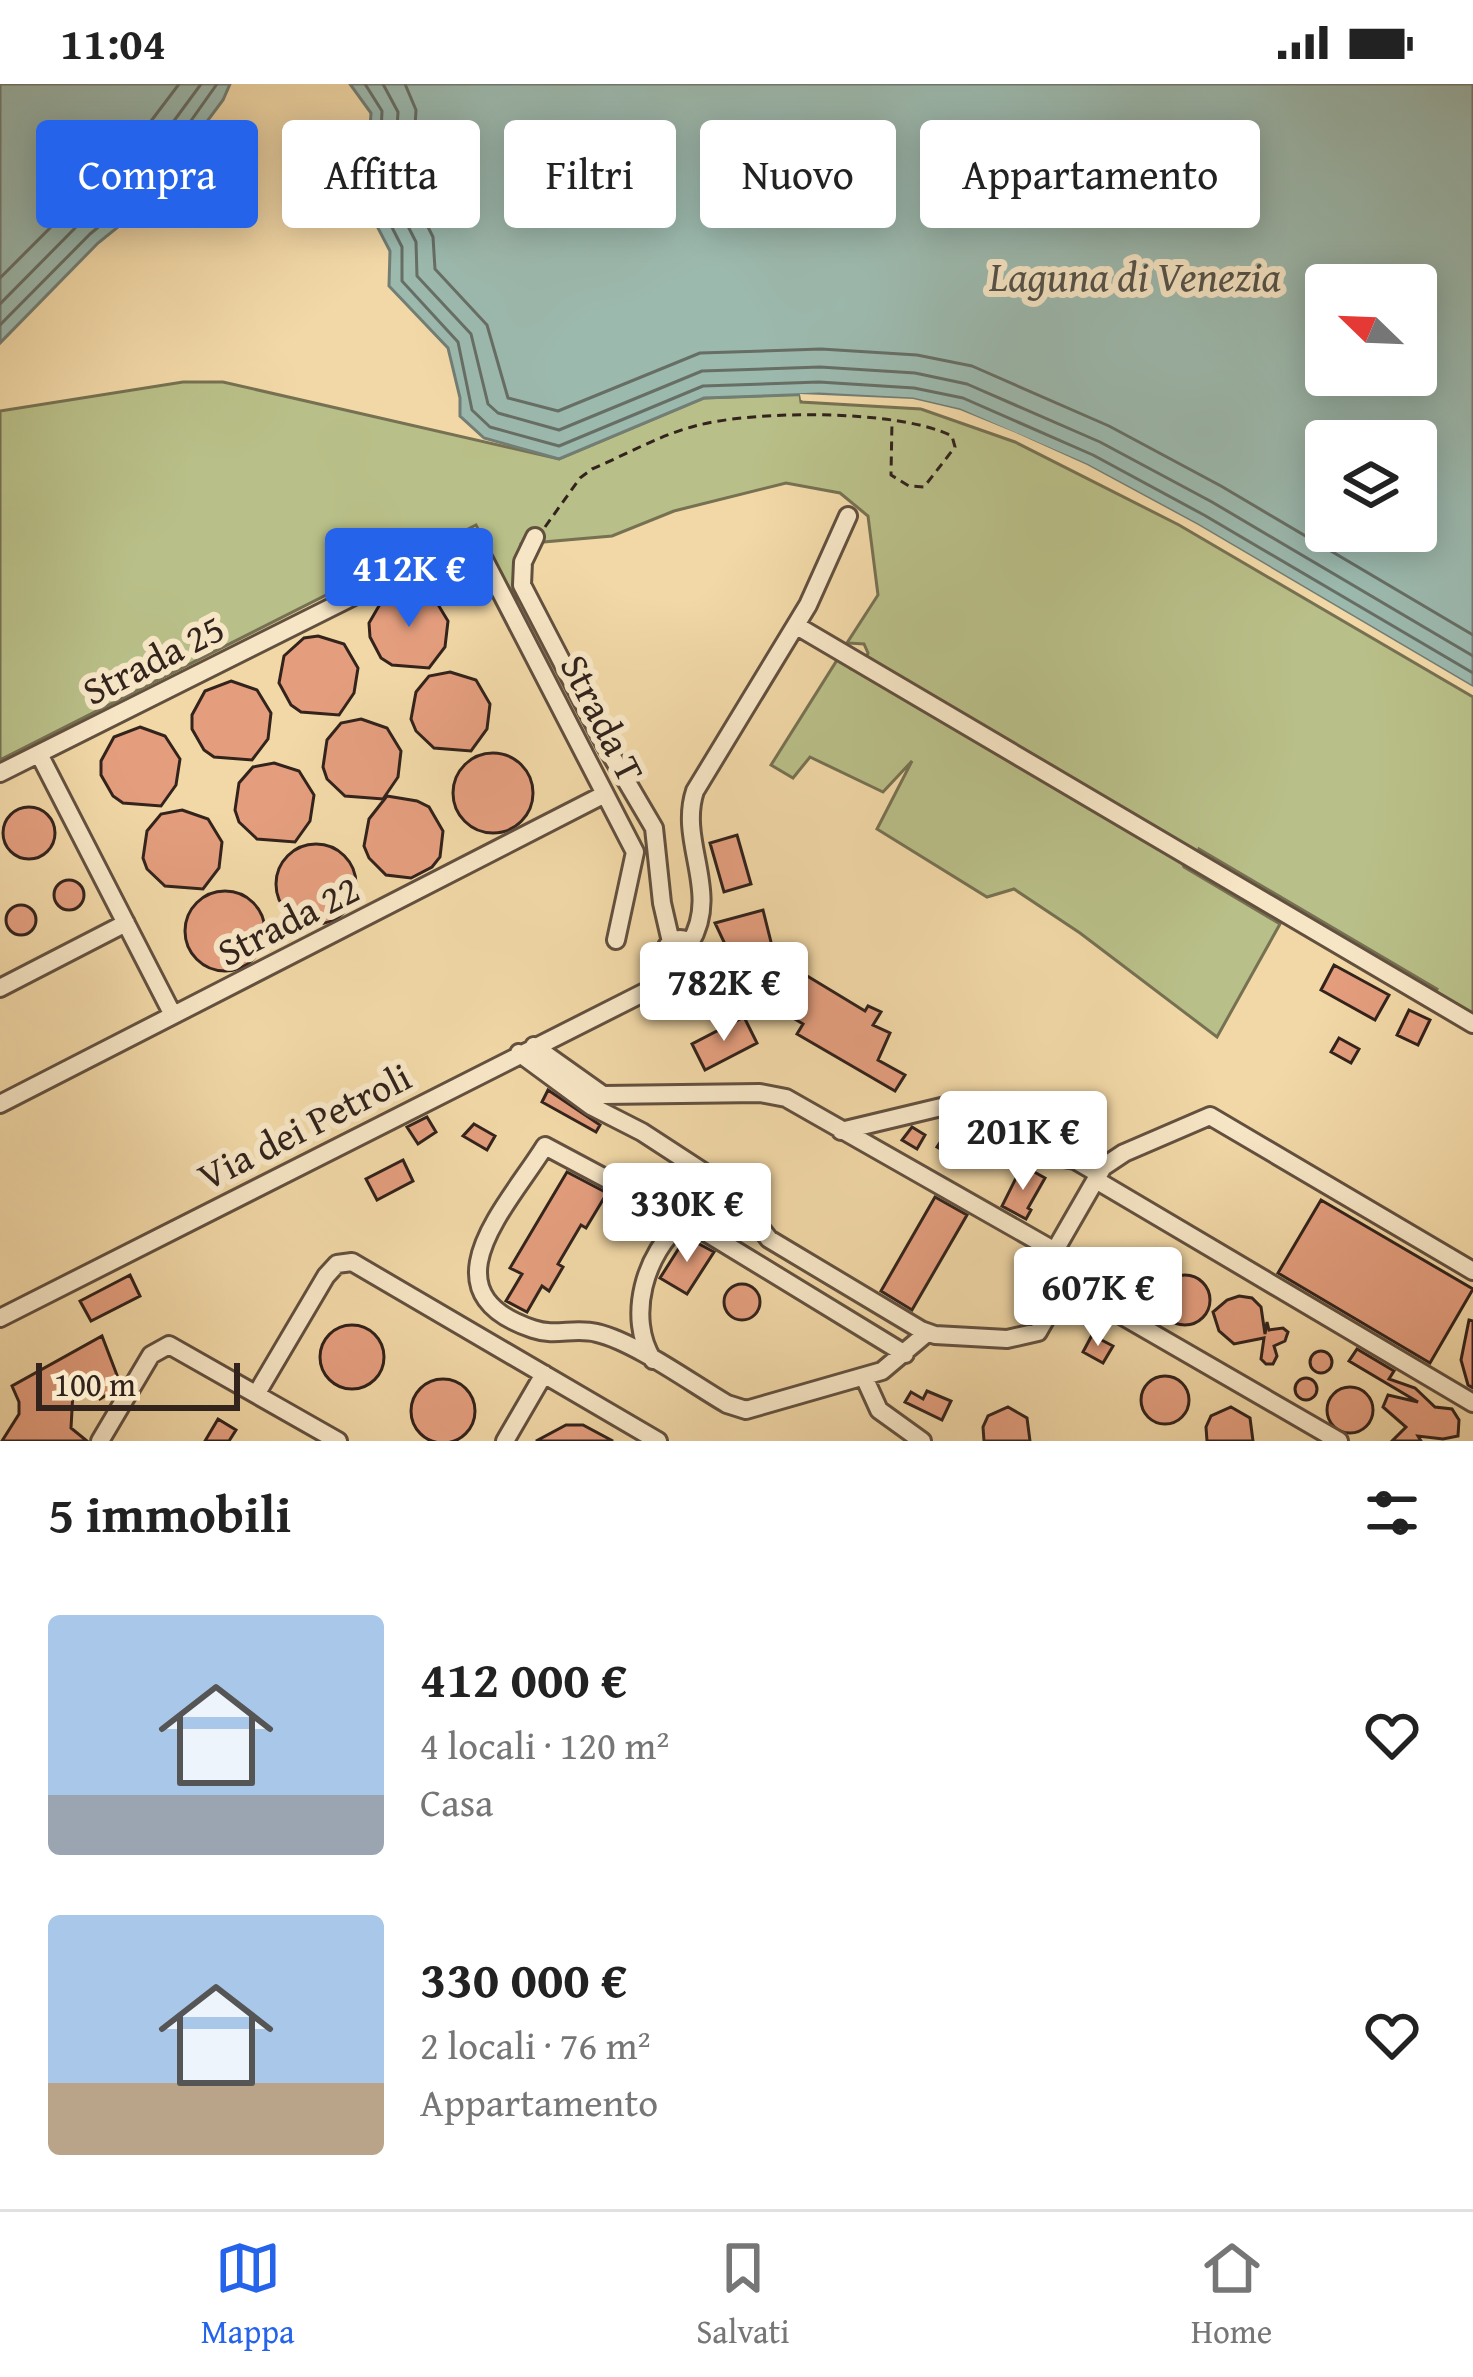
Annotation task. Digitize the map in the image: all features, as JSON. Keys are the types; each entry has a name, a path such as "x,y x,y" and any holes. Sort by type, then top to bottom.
{"street":[{"path":"676,946 703,907 690,825 695,791 796,626 848,516"},
{"path":"535,536 523,562 522,585 654,828 662,903 676,946"},
{"name":"Strada 25","path":"0,773 466,540"},
{"name":"Strada T","path":"466,540 477,546 634,852 616,940"},
{"path":"796,626 1473,1024"},
{"path":"39,754 173,1016"},
{"name":"Strada 22","path":"0,1104 605,794"},
{"path":"0,988 126,923"},
{"name":"Via dei Petroli","path":"0,1318 655,987 685,968 671,966 676,946"},
{"name":"Via dei Petroli","path":"638,992 676,946"},
{"path":"527,1049 603,1095 771,1094 1055,1251 1076,1289 1339,1441"},
{"path":"527,1049 591,1106 642,1132 731,1190 769,1239 927,1333 1025,1338 1043,1326 1051,1309 1047,1270 1097,1177 1124,1153 1210,1116 1473,1271"},
{"path":"841,1131 958,1103 1051,1156 1075,1160 1473,1403"},
{"path":"905,1354 698,1227 545,1145 480,1254 477,1286 496,1309 526,1326 556,1335 580,1330 604,1335 746,1410 882,1371 905,1354 927,1333"},
{"path":"653,1360 640,1318 645,1283 680,1224 698,1227"},
{"path":"257,1393 326,1276 344,1262 361,1265 658,1441"},
{"path":"1048,1299 1060,1290 1076,1289"},
{"path":"100,1441 151,1355 163,1346 178,1347 338,1441"},
{"path":"505,1441 544,1374"},
{"path":"864,1378 879,1410 922,1441"}],"path":[{"path":"535,536 592,469 693,426 809,415 892,421 936,428 952,436 955,447 923,487 909,486 891,475 892,421"}],"green space":[{"path":"183,382 223,382 559,459 703,398 800,394 801,402 921,409 1015,442 1179,525 1473,697 1473,1019 1435,993 1437,989 1199,849 1197,857 865,661 864,644 847,643 878,595 868,516 840,493 786,483 674,511 612,536 521,544 516,601 476,525 433,547 425,545 0,760 0,411"},
{"path":"839,657 851,669 873,676 1180,857 1184,867 1280,924 1217,1037 1014,889 987,897 877,829 912,761 883,792 810,757 793,778 771,765"}],"water":[{"path":"0,84 230,84 208,120 36,120 36,228 117,228 0,343"},
{"name":"Laguna di Venezia","path":"350,84 1473,84 1473,687 1087,465 960,410 913,399 819,394 704,398 559,459 484,438 460,416 448,348 389,286 390,251 378,228 480,228 480,120 371,120 371,113"}],"pier":[{"path":"800,394 913,399 960,410 1016,433 1198,525 1473,687 1473,693 1196,530 1013,438 958,416 912,405 801,400"}],"building":[{"path":"408,589 434,598 448,621 445,647 429,668 392,665 381,658 370,637 369,623 383,599"},
{"path":"318,636 344,644 358,668 354,693 339,715 301,712 291,705 279,683 284,656 304,638"},
{"path":"450,672 476,680 490,704 487,729 471,751 434,748 411,719 416,692 429,676"},
{"path":"231,681 257,690 271,713 268,739 252,760 214,757 192,729 192,715 205,691"},
{"path":"361,719 387,728 401,751 398,777 383,799 345,796 327,779 323,767 327,740 341,723"},
{"path":"140,727 165,736 180,759 176,785 161,806 123,803 101,775 101,761 114,737"},
{"path":"493,753 521,765 533,793 521,821 493,833 465,821 453,793 465,765"},
{"path":"274,763 299,771 314,795 310,821 295,842 257,839 239,822 235,810 239,783 253,767"},
{"path":"387,796 429,807 443,831 440,857 411,878 386,875 364,846 369,819"},
{"path":"29,807 48,814 55,833 48,852 29,859 10,852 3,833 10,814"},
{"path":"182,810 208,819 222,842 219,868 203,889 165,886 147,869 143,858 147,831 161,814"},
{"path":"737,835 751,884 724,892 710,843"},
{"path":"316,844 344,856 356,884 344,912 316,924 288,912 276,884 288,856"},
{"path":"69,880 84,895 69,910 54,895"},
{"path":"225,891 253,903 265,931 253,959 225,971 197,959 185,931 197,903"},
{"path":"21,905 36,920 21,935 6,920"},
{"path":"763,910 773,950 865,1011 868,1006 881,1012 873,1025 890,1033 878,1060 905,1075 895,1091 797,1034 803,1024 741,986 709,1003 696,978 732,959 715,923"},
{"path":"1334,965 1389,995 1375,1020 1321,990"},
{"path":"1409,1010 1430,1020 1418,1045 1397,1035"},
{"path":"744,1017 757,1043 705,1070 692,1044"},
{"path":"1339,1038 1359,1049 1351,1063 1331,1052"},
{"path":"548,1090 600,1125 596,1132 542,1102"},
{"path":"427,1117 436,1132 418,1144 407,1127"},
{"path":"474,1124 495,1136 487,1150 463,1136"},
{"path":"912,1127 925,1135 917,1149 902,1140"},
{"path":"943,1138 966,1151 960,1160 937,1147"},
{"path":"403,1160 413,1181 377,1200 366,1179"},
{"path":"1029,1169 1045,1178 1026,1219 1002,1206 1020,1170 1026,1174"},
{"path":"567,1172 607,1193 586,1228 581,1225 558,1264 563,1267 549,1291 542,1286 527,1312 506,1301 522,1274 510,1268"},
{"path":"935,1197 967,1215 912,1310 881,1291"},
{"path":"1321,1200 1473,1289 1430,1363 1278,1273"},
{"path":"686,1237 714,1252 687,1294 660,1278"},
{"path":"1139,1255 1150,1266 1139,1277 1128,1266"},
{"path":"130,1275 140,1296 91,1321 80,1301"},
{"path":"1185,1275 1202,1283 1210,1300 1202,1317 1185,1325 1168,1317 1160,1300 1168,1283"},
{"path":"1125,1281 1136,1292 1125,1303 1114,1292"},
{"path":"742,1284 755,1289 760,1302 755,1315 742,1320 729,1315 724,1302 729,1289"},
{"path":"1239,1296 1252,1298 1261,1307 1265,1334 1267,1322 1269,1330 1288,1332 1285,1341 1274,1346 1273,1364 1261,1359 1264,1338 1234,1344 1219,1331 1213,1312"},
{"path":"1469,1320 1473,1321 1473,1388 1461,1360"},
{"path":"352,1325 375,1334 384,1357 375,1380 352,1389 329,1380 320,1357 329,1334"},
{"path":"1092,1335 1113,1346 1103,1363 1083,1352"},
{"path":"102,1336 120,1383 100,1399 91,1383 73,1392 71,1428 87,1441 2,1441 19,1414 12,1386"},
{"path":"1357,1349 1394,1371 1389,1379 1415,1388 1435,1407 1452,1409 1459,1420 1458,1436 1392,1441 1406,1427 1383,1407 1388,1395 1418,1402 1349,1361"},
{"path":"1321,1351 1332,1362 1321,1373 1310,1362"},
{"path":"1165,1376 1182,1383 1189,1400 1182,1417 1165,1424 1148,1417 1141,1400 1148,1383"},
{"path":"1306,1378 1317,1389 1306,1400 1295,1389"},
{"path":"431,1381 455,1381 473,1399 473,1423 455,1441 431,1441 413,1423 413,1399"},
{"path":"1350,1387 1366,1394 1373,1410 1366,1426 1350,1433 1334,1426 1327,1410 1334,1394"},
{"path":"927,1391 951,1401 942,1420 905,1402 911,1392 923,1399"},
{"path":"1008,1407 1027,1418 1030,1441 984,1441 988,1416"},
{"path":"1231,1407 1250,1418 1253,1441 1207,1441 1211,1416"},
{"path":"218,1419 236,1430 229,1441 205,1441"},
{"path":"566,1425 583,1425 613,1441 536,1441"}]}
